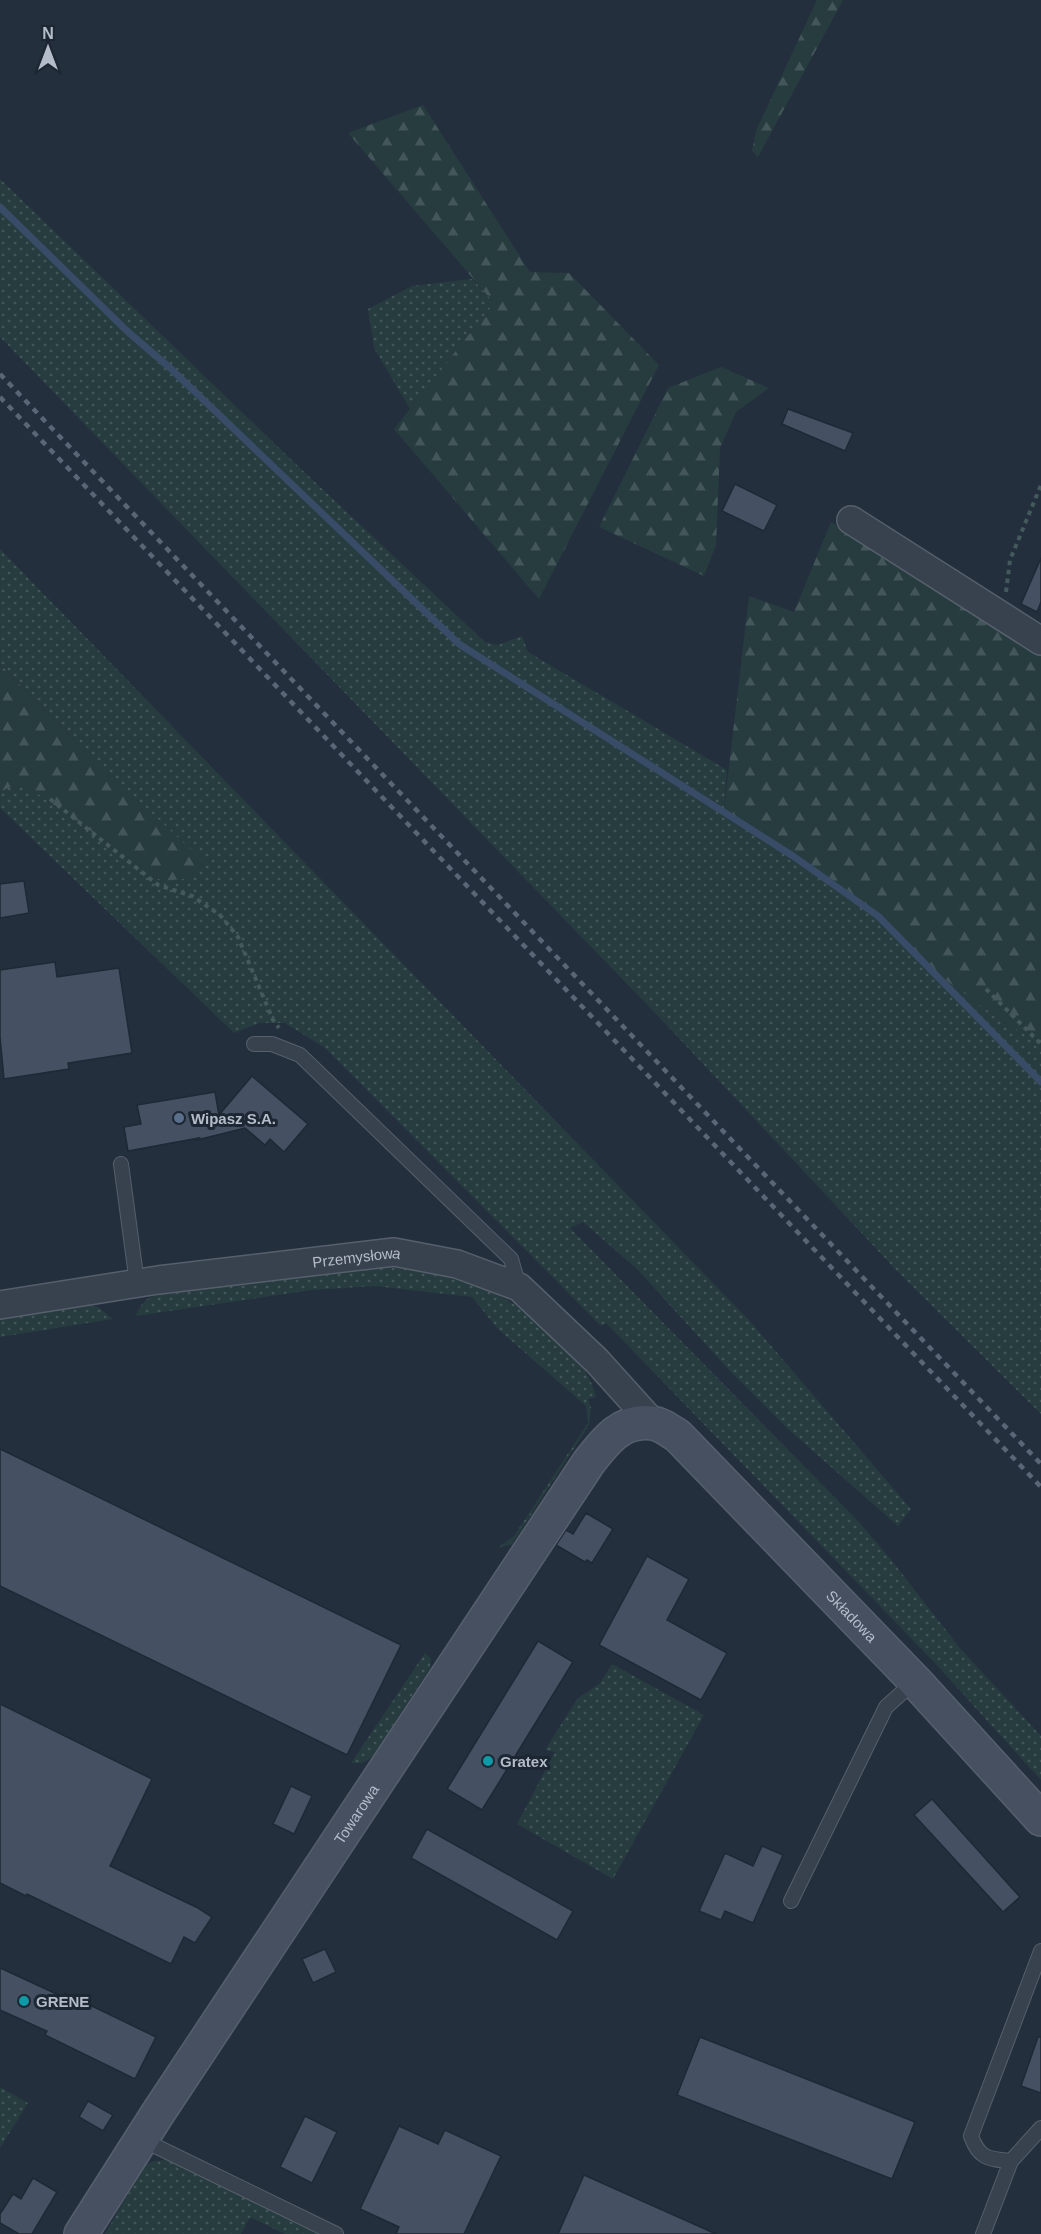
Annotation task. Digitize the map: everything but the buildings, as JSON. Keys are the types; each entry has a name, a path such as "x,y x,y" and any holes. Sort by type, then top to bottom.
{"street":[{"path":"851,520 1041,641"},
{"name":"Przemysłowa","path":"0,1305 137,1283 394,1252 457,1263 519,1287 597,1361 653,1423"},
{"name":"Składowa","path":"653,1423 678,1436 915,1681 1041,1820"},
{"name":"Towarowa","path":"81,2234 141,2139 589,1462 607,1438 628,1424 653,1423"}],"lane":[{"path":"254,1044 272,1044 300,1055 512,1259 519,1287"},
{"path":"121,1164 137,1283"},
{"path":"791,1901 886,1707 915,1681"},
{"path":"1011,2161 990,2159 983,2155 976,2150 971,2136 1041,1951"},
{"path":"983,2234 1011,2161 1041,2128"},
{"path":"141,2139 336,2234"}],"path":[{"path":"1015,624 1008,609 1006,595 1010,560 1041,485"},
{"path":"50,798 158,885 192,896 220,915 238,937 273,1020 300,1055"},
{"path":"986,989 1041,1044"}],"green space":[{"path":"817,0 843,0 758,157 752,151 756,131"},
{"path":"423,105 530,272 569,273 659,365 539,599 394,429 494,303 348,133"},
{"path":"0,179 301,469 485,642 498,645 522,636 528,652 727,770 724,809 877,913 947,981 1011,1027 1041,1039 1041,1414 898,1272 660,1018 0,337"},
{"path":"472,279 495,303 410,409 374,348 368,309 412,286"},
{"path":"721,367 769,388 736,412 720,448 716,545 704,576 599,527 668,388"},
{"path":"831,522 1041,638 1041,1039 1011,1027 947,981 877,913 724,809 749,596 794,612"},
{"path":"0,549 748,1319 911,1509 898,1526 788,1429 728,1369 637,1269 583,1222 570,1228 858,1521 889,1557 959,1647 1041,1736 1041,1780 934,1662 606,1323 601,1326 325,1048 285,1023 260,1023 234,1033 0,808 0,792 21,782 162,881 77,743 0,664"},
{"path":"0,664 77,743 203,861 194,878 162,881 21,782 0,792"},
{"path":"383,1264 460,1279 503,1298 544,1327 580,1364 590,1381 596,1397 588,1399 591,1408 589,1425 512,1544 498,1548 514,1536 588,1423 586,1406 497,1328 472,1297 375,1286 312,1290 136,1316 146,1301 162,1292"},
{"path":"86,1304 98,1307 113,1319 0,1337 0,1319"},
{"path":"425,1653 431,1659 430,1668 373,1756 363,1763 351,1763"},
{"path":"612,1664 704,1715 613,1879 517,1824 555,1752 545,1750 577,1699 600,1683"},
{"path":"0,2087 28,2103 0,2148"},
{"path":"168,2160 322,2234 285,2234 250,2217 241,2234 105,2234 145,2165 154,2161"}],"waterway":[{"path":"0,207 127,331 170,368 459,644 793,856 878,916 1041,1082"}],"railway":[{"path":"0,374 1041,1464"},
{"path":"0,397 1041,1487"}],"place":[{"name":"Wipasz S.A.","path":"179,1118"},
{"name":"Gratex","path":"488,1761"},
{"name":"GRENE","path":"24,2001"}]}
